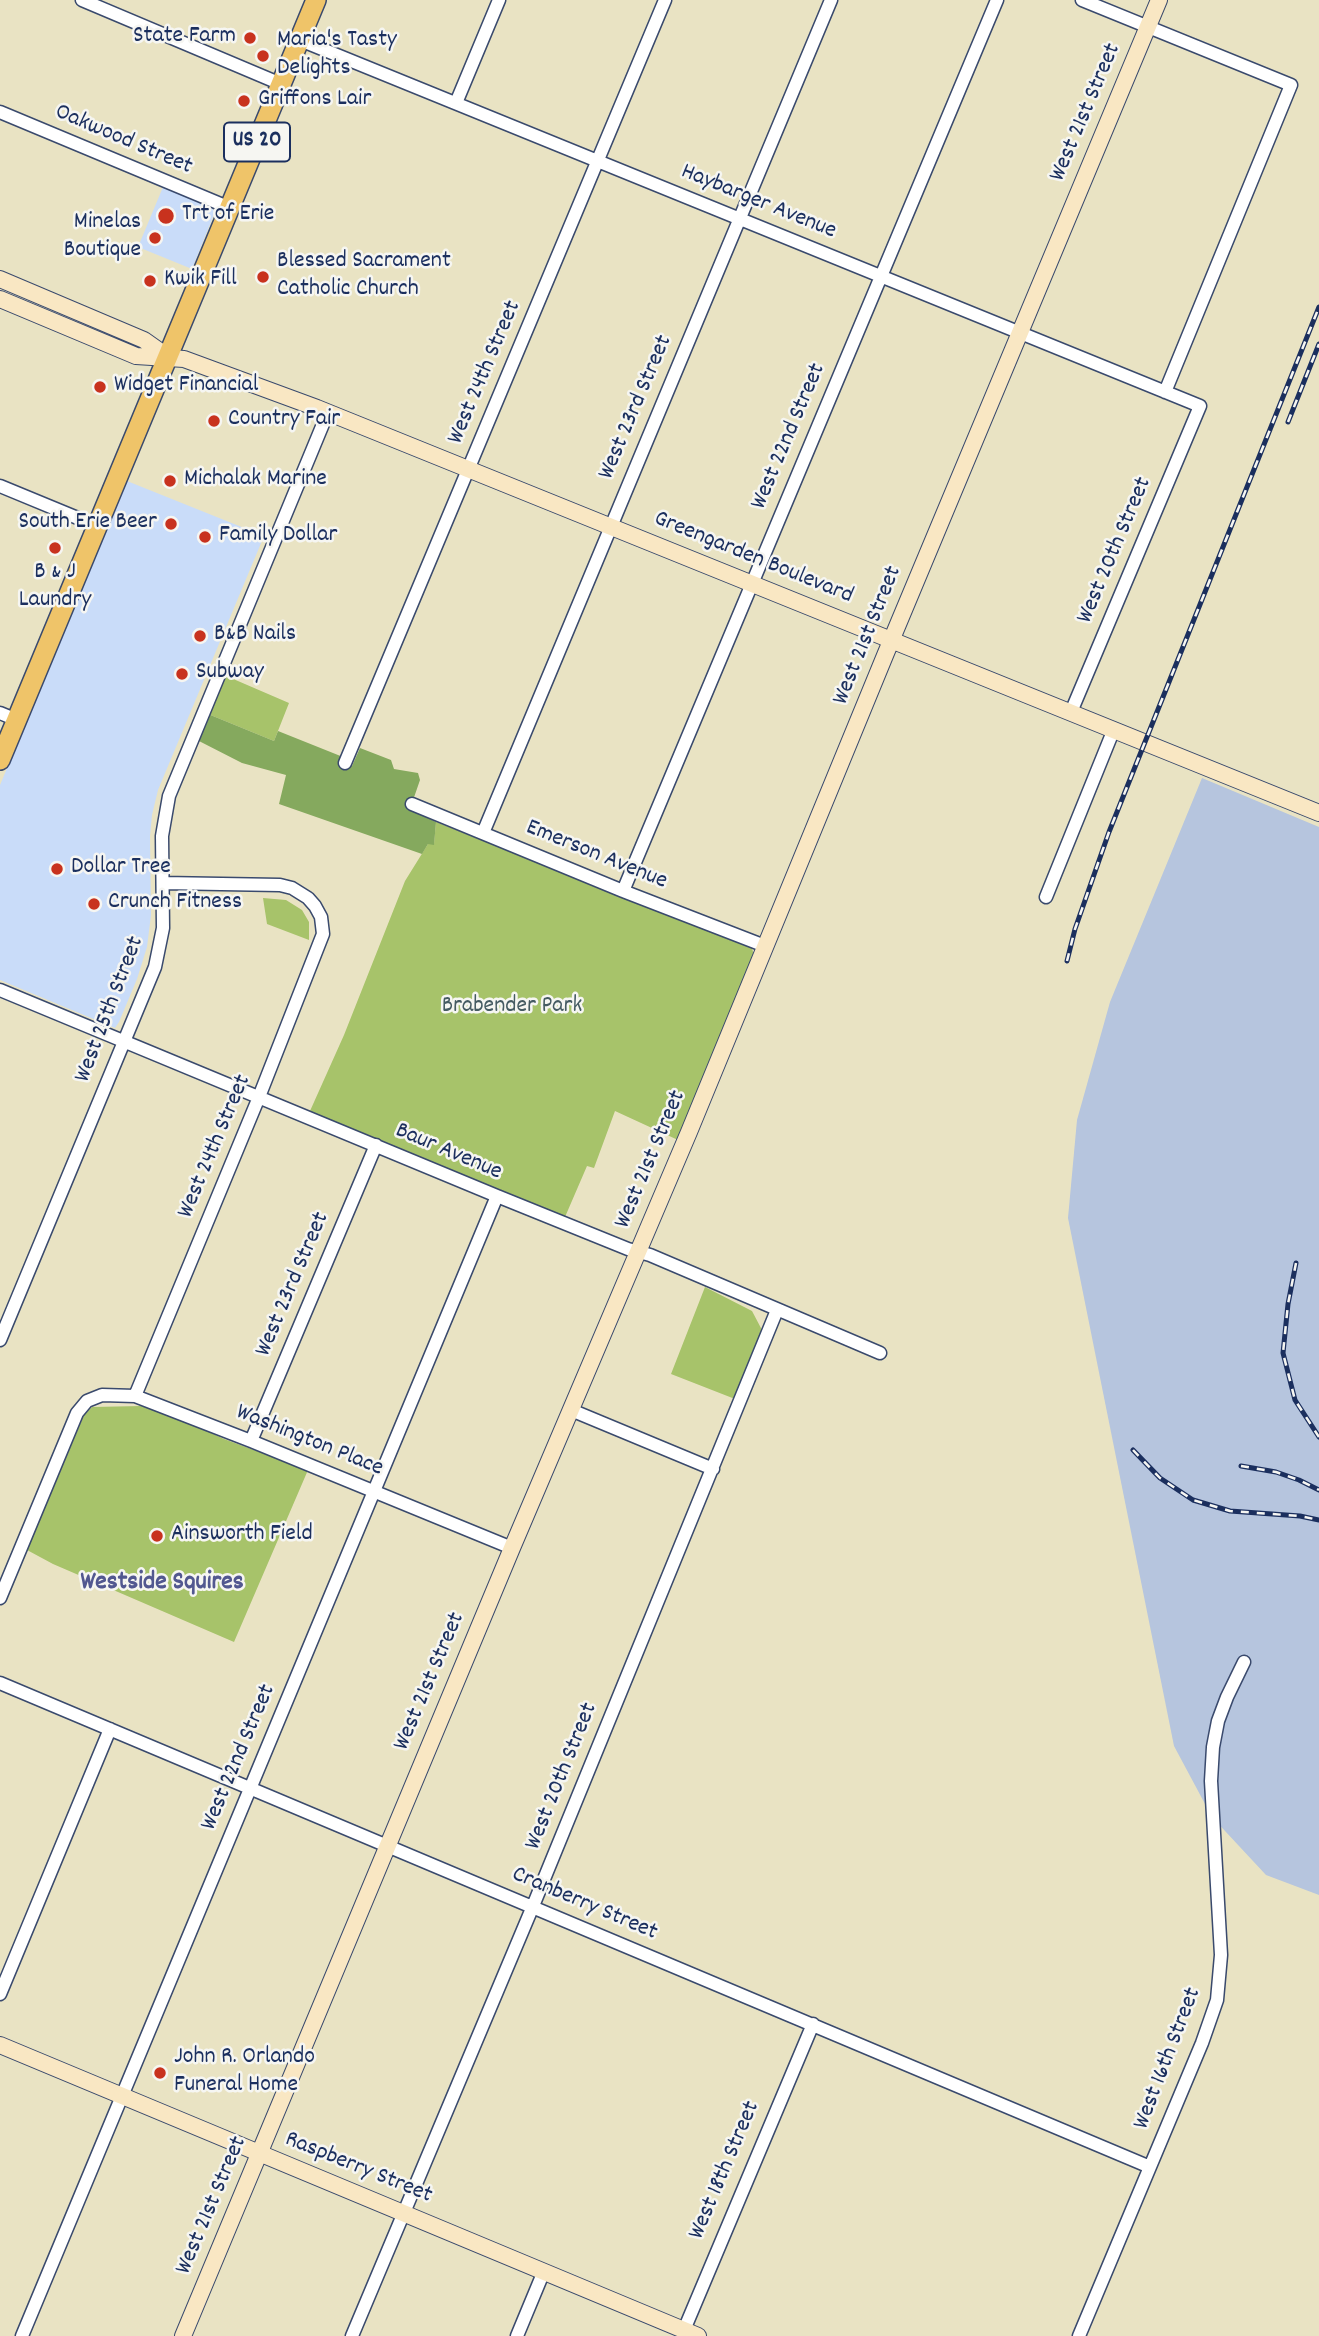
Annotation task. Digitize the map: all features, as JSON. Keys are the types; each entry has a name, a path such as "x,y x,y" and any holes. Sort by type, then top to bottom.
{"main road":[{"name":"US 20","path":"0,760 8,716 97,526 316,0"}],"street":[{"path":"82,0 281,84"},
{"path":"456,103 499,0"},
{"name":"West 24th Street","path":"345,763 665,0"},
{"name":"West 23rd Street","path":"483,833 831,0"},
{"name":"West 22nd Street","path":"623,891 997,0"},
{"path":"1082,0 1291,85 1165,392"},
{"name":"West 21st Street","path":"183,2336 1159,0"},
{"name":"Haybarger Avenue","path":"300,40 1200,406"},
{"name":"Oakwood Street","path":"0,112 230,208"},
{"name":"Greengarden Boulevard","path":"0,279 144,340 168,357"},
{"name":"Greengarden Boulevard","path":"0,299 136,356 184,359 328,412 1319,813"},
{"name":"West 20th Street","path":"1071,712 1200,406"},
{"name":"West 25th Street","path":"0,1340 159,954 163,928 162,836 169,796 328,412"},
{"path":"0,486 97,526"},
{"path":"1046,897 1114,729"},
{"name":"Emerson Avenue","path":"412,804 765,946"},
{"name":"West 24th Street","path":"135,1396 259,1097 321,943 323,930 319,912 308,898 288,887 163,883"},
{"name":"Baur Avenue","path":"0,990 880,1353"},
{"name":"West 23rd Street","path":"251,1441 376,1145"},
{"name":"West 22nd Street","path":"22,2336 497,1196"},
{"name":"West 20th Street","path":"352,2336 533,1906 776,1310"},
{"name":"Washington Place","path":"0,1598 77,1413 87,1401 102,1395 135,1396 512,1548"},
{"path":"570,1410 713,1469"},
{"name":"West 16th Street","path":"1079,2336 1217,2000 1221,1955 1211,1782 1213,1747 1218,1721 1244,1662"},
{"name":"Cranberry Street","path":"0,1683 1150,2167"},
{"path":"0,1994 110,1729"},
{"name":"West 18th Street","path":"688,2334 813,2024"},
{"name":"Raspberry Street","path":"0,2045 544,2271 688,2334"},
{"path":"517,2336 544,2271"}],"shaded area":[{"path":"163,187 211,207 215,212 192,269 138,247"},
{"path":"127,481 264,536 158,790 150,836 151,915 147,947 137,979 115,1028 0,980 0,785"},
{"path":"1202,778 1319,827 1319,1895 1266,1875 1212,1817 1174,1746 1068,1218 1077,1120 1110,1002"}],"green space":[{"path":"224,675 289,703 274,741 208,714"},
{"path":"208,714 274,741 278,731 343,757 345,763 352,766 360,748 391,760 394,769 418,773 420,780 410,809 436,822 434,845 428,844 422,854 279,804 286,775 242,763 197,740"},
{"name":"Brabender Park","path":"436,822 724,936 752,948 755,957 678,1140 615,1111 594,1168 587,1166 565,1217 447,1172 310,1111 344,1035 405,881 428,844 434,844"},
{"path":"263,898 286,900 302,910 309,922 309,940 267,924"},
{"path":"705,1287 752,1311 762,1330 735,1399 671,1374"},
{"name":"Ainsworth Field","path":"141,1406 170,1414 224,1439 308,1470 234,1642 53,1564 27,1550 84,1415 92,1407"}],"railway":[{"path":"1067,961 1075,929 1109,832 1319,307"},
{"path":"1288,422 1319,344"},
{"path":"1296,1263 1283,1353 1295,1400 1319,1437"},
{"path":"1133,1450 1160,1478 1193,1500 1230,1511 1319,1520"},
{"path":"1241,1466 1276,1472 1319,1490"}],"place":[{"name":"State Farm","path":"250,38"},
{"name":"Maria's Tasty Delights","path":"263,56"},
{"name":"Griffons Lair","path":"244,101"},
{"name":"Trt of Erie","path":"166,216"},
{"name":"Minelas Boutique","path":"155,238"},
{"name":"Blessed Sacrament Catholic Church","path":"263,277"},
{"name":"Kwik Fill","path":"150,281"},
{"name":"Widget Financial","path":"100,387"},
{"name":"Country Fair","path":"214,421"},
{"name":"Michalak Marine","path":"170,481"},
{"name":"South Erie Beer","path":"171,524"},
{"name":"Family Dollar","path":"205,537"},
{"name":"B & J Laundry","path":"55,548"},
{"name":"B&B Nails","path":"200,636"},
{"name":"Subway","path":"182,674"},
{"name":"Dollar Tree","path":"57,869"},
{"name":"Crunch Fitness","path":"94,904"},
{"name":"Ainsworth Field","path":"157,1536"},
{"name":"John R. Orlando Funeral Home","path":"160,2073"}],"district":[{"name":"Westside Squires","path":"162,1584"}]}
